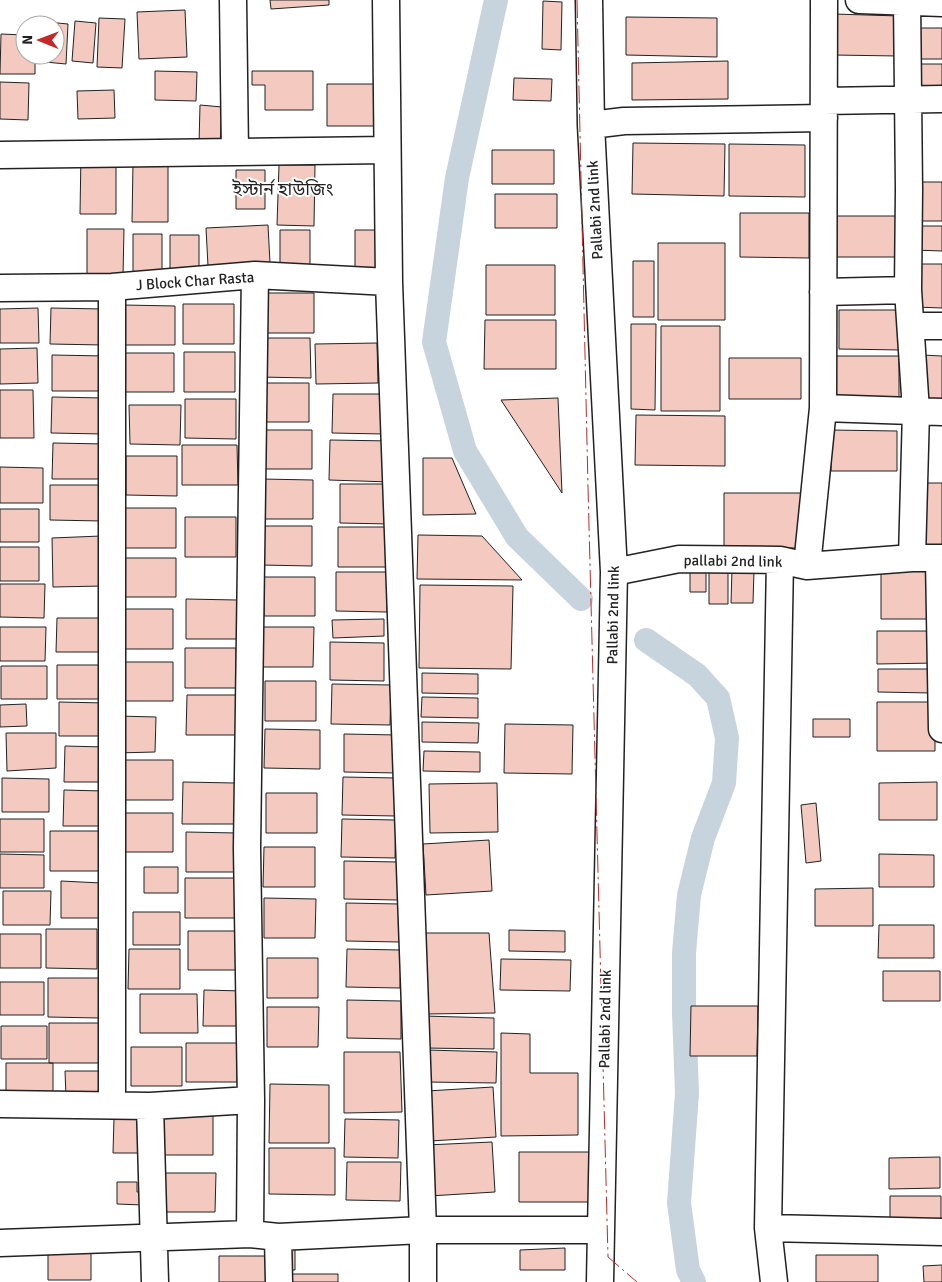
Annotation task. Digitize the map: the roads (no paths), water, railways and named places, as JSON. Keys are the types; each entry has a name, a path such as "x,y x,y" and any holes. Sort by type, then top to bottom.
{"street":[{"path":"233,0 235,152"},
{"path":"386,0 389,282 423,1230 423,1282"},
{"name":"Pallabi 2nd link","path":"589,0 591,125 614,572 600,1282"},
{"path":"807,566 823,408 824,0"},
{"path":"859,0 942,3"},
{"path":"907,1 909,99 908,290 916,411 912,558"},
{"path":"591,125 624,121 824,110 909,99 942,99"},
{"path":"0,155 387,150"},
{"path":"250,1234 251,1100 247,848 254,275"},
{"name":"J Block Char Rasta","path":"0,288 112,287 254,275 389,282"},
{"path":"112,287 112,1105"},
{"path":"823,292 908,290"},
{"path":"911,326 942,326"},
{"path":"823,408 942,412"},
{"name":"pallabi 2nd link","path":"614,572 679,559 780,560 807,566 912,558 940,559"},
{"path":"940,559 942,730"},
{"path":"774,1282 768,1228 780,560"},
{"path":"0,1104 150,1106 251,1100"},
{"path":"150,1106 155,1282"},
{"path":"768,1228 942,1232"},
{"path":"0,1243 250,1234 278,1237 423,1230 601,1230"},
{"path":"278,1237 279,1282"}],"waterway":[{"path":"496,0 457,178 434,342 465,451 517,537 581,599"},
{"path":"646,640 697,675 718,698 727,738 724,783 703,838 689,895 684,953 687,1093 679,1203 688,1270 694,1282"}],"district":[{"name":"ইস্টার্ন হাউজিং","path":"283,189"}]}
